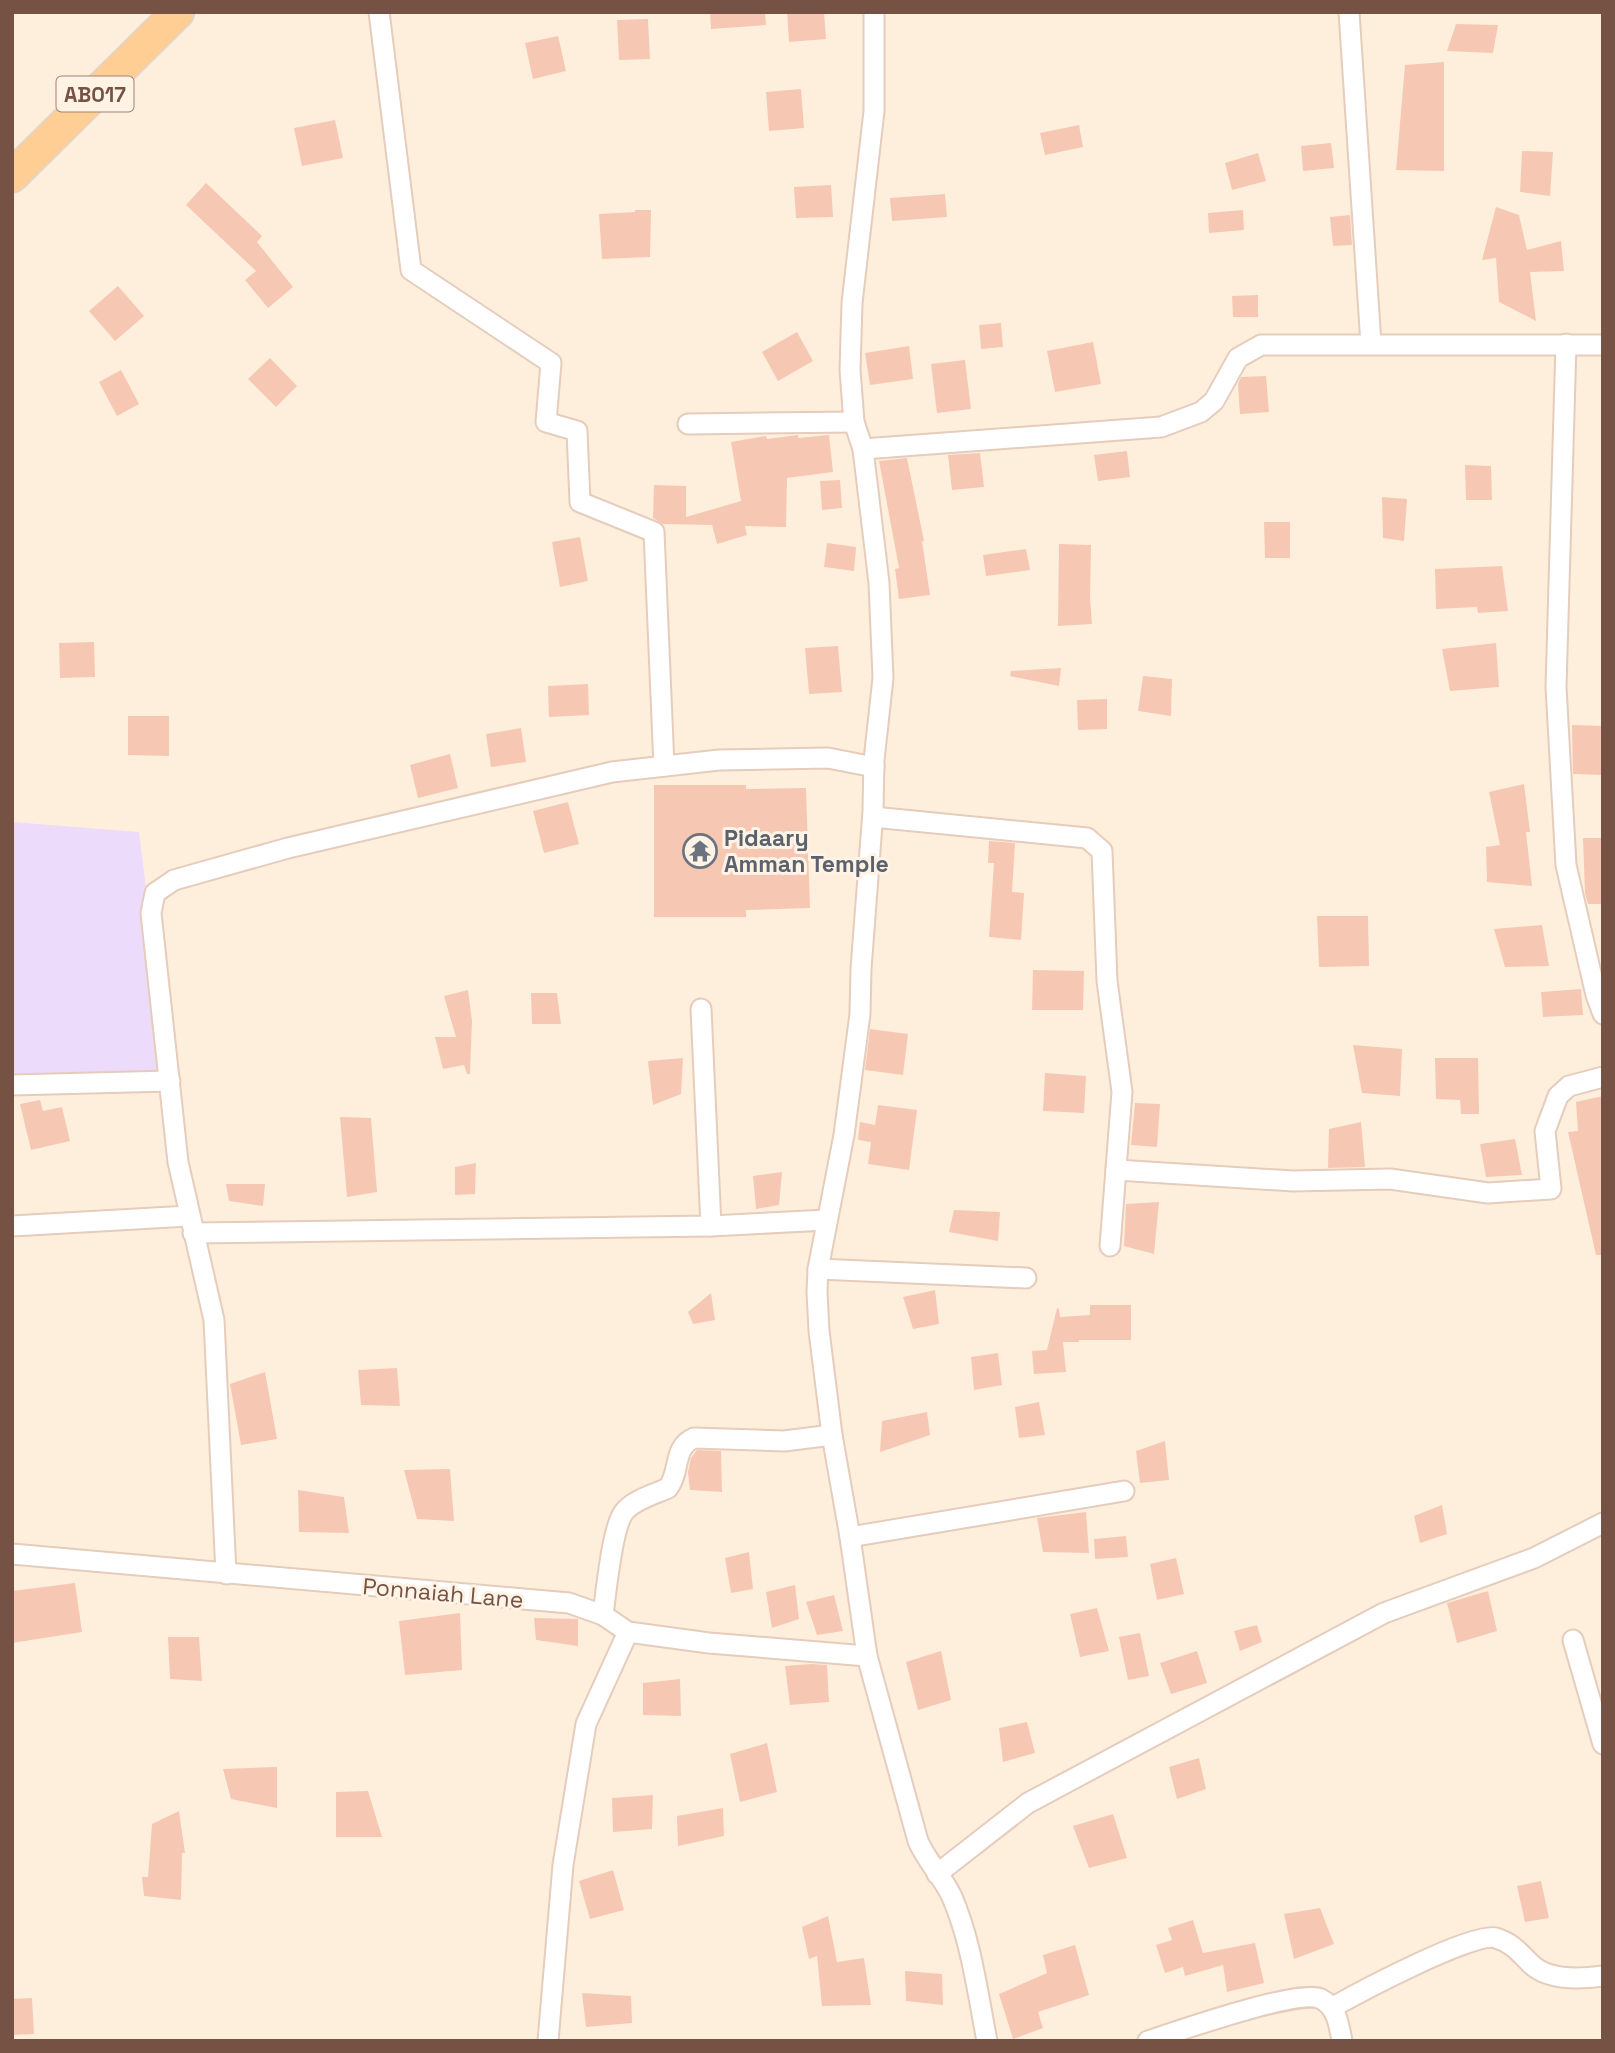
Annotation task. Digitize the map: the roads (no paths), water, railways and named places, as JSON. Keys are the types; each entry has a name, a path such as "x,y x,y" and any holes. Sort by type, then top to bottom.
{"main road":[{"name":"AB017","path":"12,176 178,12"}],"street":[{"path":"379,12 411,270 551,363 546,422 577,431 580,502 654,532 664,766"},
{"path":"874,12 874,111 852,303 850,370 853,422 863,449 879,583 883,678 874,767 860,1014 854,1071 818,1269 819,1331 832,1435 867,1656 918,1842 925,1859 952,1896 962,1927 986,2041"},
{"path":"1349,12 1371,344"},
{"path":"1566,344 1556,687 1564,838 1566,865 1596,995 1603,1014"},
{"path":"863,449 1161,427 1201,412 1214,401 1238,358 1261,345 1603,345"},
{"path":"688,424 853,422"},
{"path":"226,1574 214,1320 178,1161 151,913 155,893 174,880 288,848 612,772 719,760 828,758 874,767"},
{"path":"873,817 1087,838 1102,851 1107,981 1122,1092 1110,1246"},
{"path":"701,1009 710,1226"},
{"path":"1116,1170 1293,1181 1390,1179 1488,1193 1551,1189 1545,1131 1558,1096 1569,1086 1603,1077"},
{"path":"12,1085 170,1081"},
{"path":"12,1226 710,1226 827,1220"},
{"path":"818,1269 1026,1278"},
{"path":"603,1615 615,1539 624,1512 646,1497 668,1488 673,1482 681,1447 695,1438 784,1441 832,1435"},
{"path":"850,1537 1124,1491"},
{"path":"937,1874 1028,1803 1384,1613 1534,1559 1603,1523"},
{"name":"Ponnaiah Lane","path":"12,1554 569,1603 603,1615 628,1632 709,1643 867,1656"},
{"path":"548,2041 563,1864 586,1724 628,1632"},
{"path":"1573,1640 1603,1744"},
{"path":"1333,2007 1397,1973 1454,1948 1492,1936 1508,1942 1521,1952 1532,1966 1546,1973 1578,1979 1603,1976"},
{"path":"1148,2041 1215,2019 1297,1998 1319,1997 1333,2007 1342,2041"}],"place":[{"name":"Pidaary Amman Temple","path":"700,851"}]}
